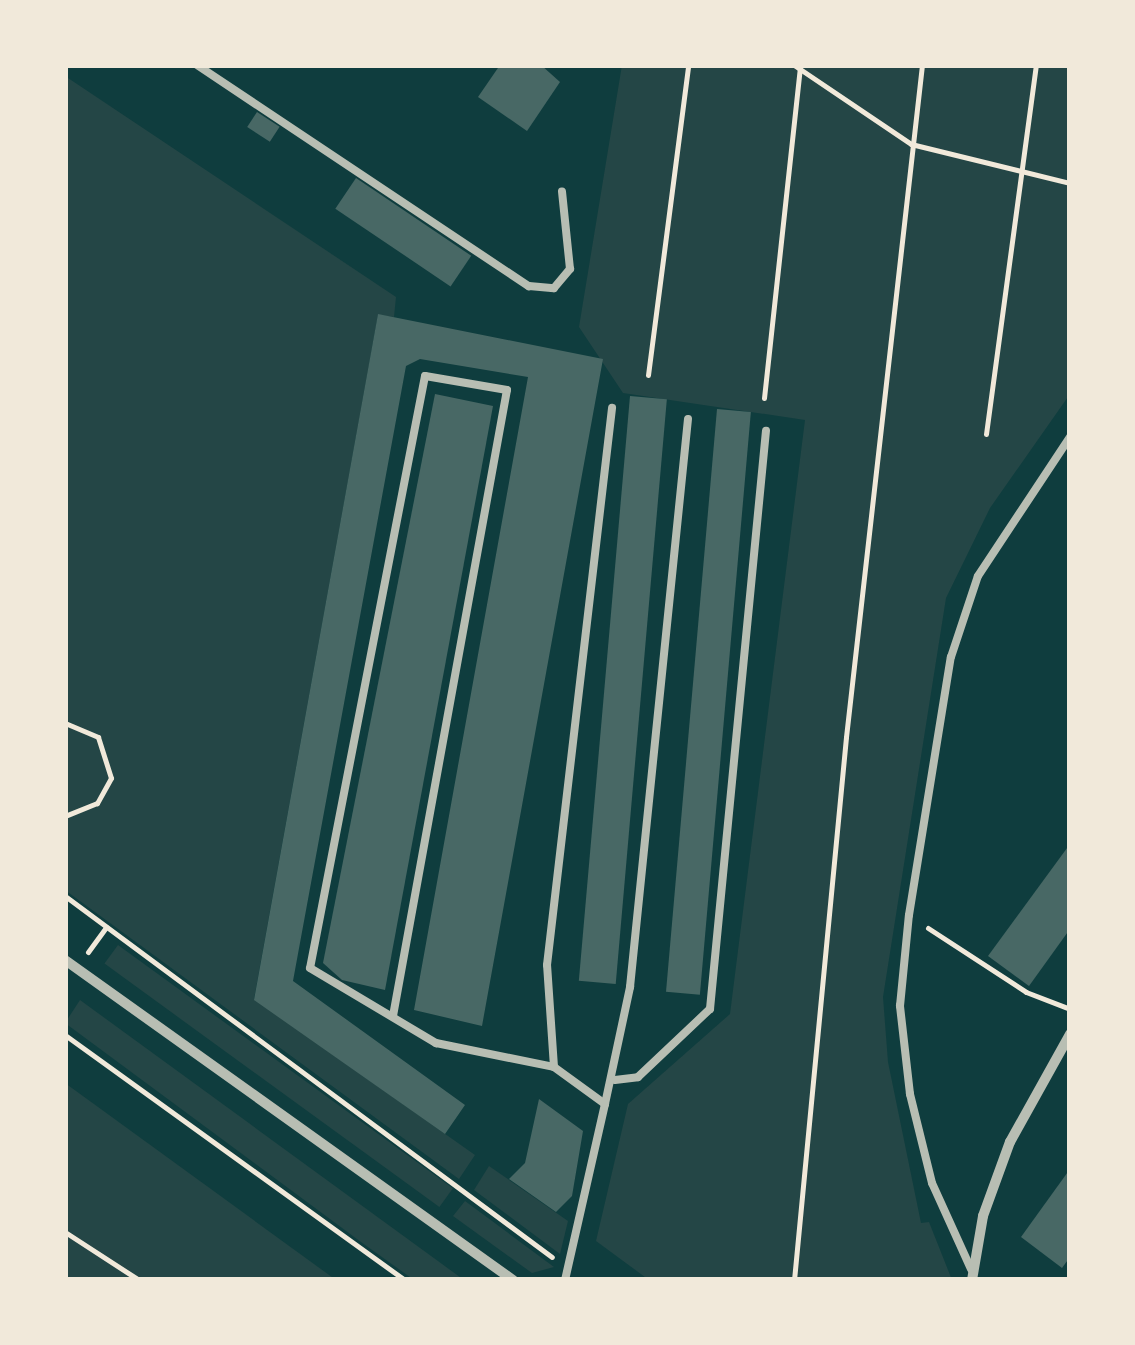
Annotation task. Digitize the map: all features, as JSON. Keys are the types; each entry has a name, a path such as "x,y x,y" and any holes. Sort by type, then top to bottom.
{"street":[{"path":"68,964 513,1280"},
{"path":"972,1274 1010,1142 1070,1034"}],"lane":[{"path":"197,65 529,286 554,288 570,269 562,191"},
{"path":"392,1016 507,390 425,376 310,968 436,1043 554,1067 605,1104"},
{"path":"554,1067 548,965 612,408"},
{"path":"565,1280 605,1104 615,1080 630,987 688,419"},
{"path":"615,1080 638,1077 710,1010 766,431"},
{"path":"972,1274 932,1184 910,1094 900,1006 908,915 951,657 978,576 1070,437"}],"path":[{"path":"648,375 688,65"},
{"path":"794,1280 922,65"},
{"path":"986,434 1036,65"},
{"path":"764,398 798,66 911,144 1070,184"},
{"path":"65,723 98,737 110,778 97,804 65,816"},
{"path":"65,896 568,1270"},
{"path":"908,915 1026,992 1070,1010"},
{"path":"88,951 106,927"},
{"path":"65,1035 405,1280"},
{"path":"65,1232 139,1280"}],"shaded area":[{"path":"622,65 1070,65 1070,394 990,508 946,598 883,997 888,1062 921,1223 929,1222 952,1280 649,1280 596,1241 628,1104 730,1014 805,420 623,393 579,327"},
{"path":"65,76 396,297 394,317 378,315 254,999 475,1155 459,1179 65,890"},
{"path":"118,945 453,1188 439,1207 104,964"},
{"path":"80,1000 464,1280 414,1280 361,1242 65,1023"},
{"path":"65,1083 336,1280 65,1280"},
{"path":"489,1166 568,1221 560,1254 474,1190"},
{"path":"465,1201 554,1267 532,1273 453,1216"}],"building":[{"path":"500,65 541,65 560,82 527,131 478,97"},
{"path":"257,112 280,127 270,142 247,127"},
{"path":"356,178 471,256 451,286 335,209"},
{"path":"378,314 603,359 482,1026 414,1010 528,377 420,359 406,366 293,981 465,1105 445,1134 254,1000"},
{"path":"435,394 493,406 385,990 342,980 323,963"},
{"path":"630,396 667,399 616,984 579,981"},
{"path":"717,409 751,412 700,995 666,992"},
{"path":"1070,844 1070,929 1029,986 988,956"},
{"path":"539,1099 583,1131 572,1196 556,1212 509,1179 525,1163"},
{"path":"1070,1169 1070,1257 1062,1268 1021,1237"}]}
